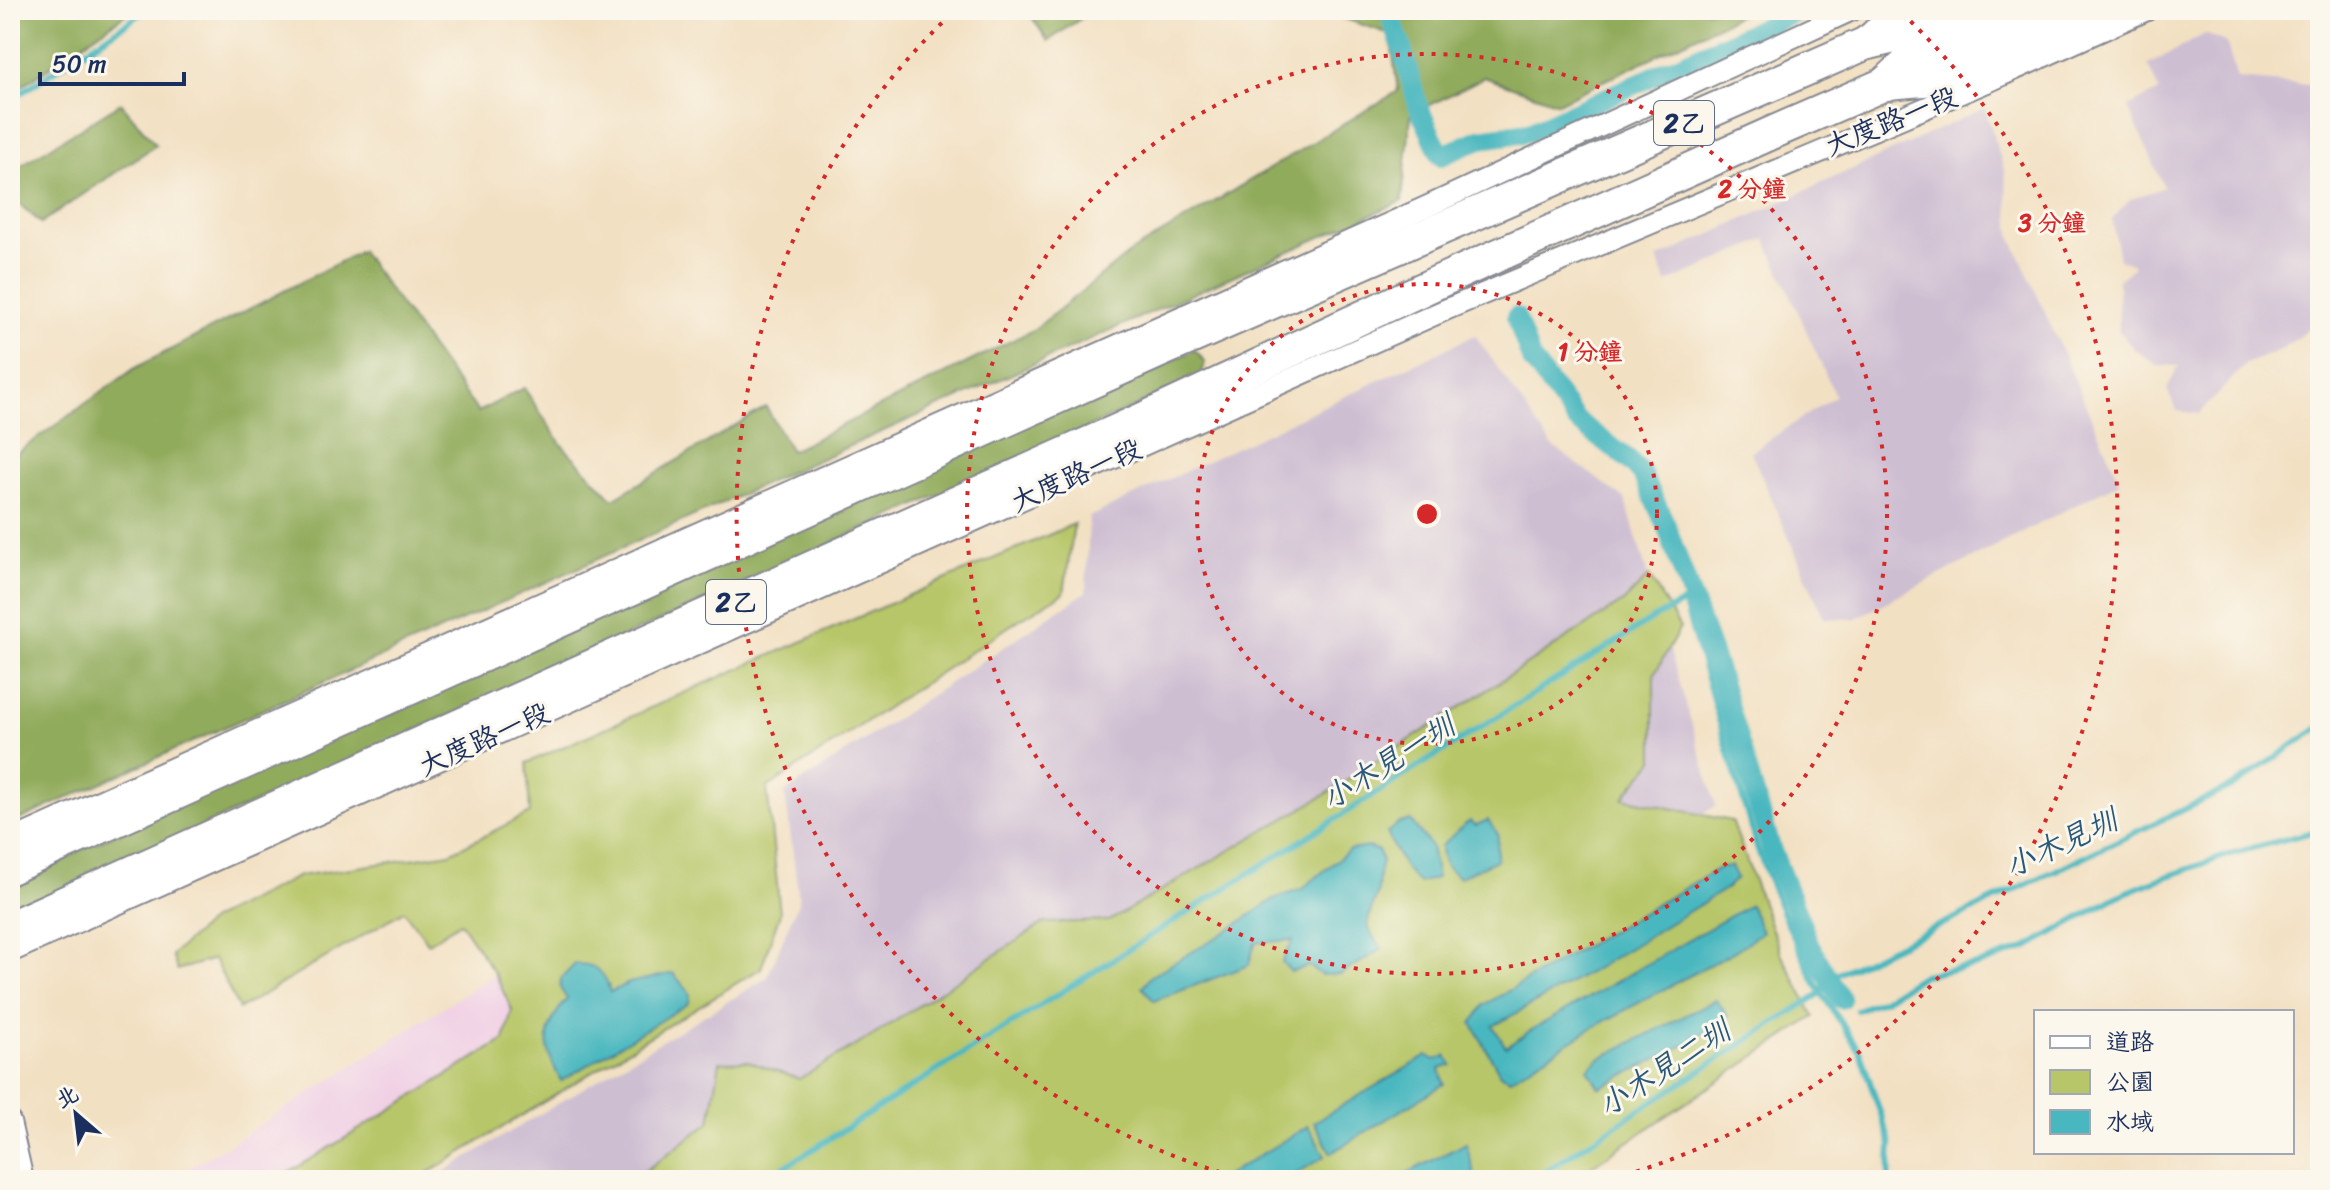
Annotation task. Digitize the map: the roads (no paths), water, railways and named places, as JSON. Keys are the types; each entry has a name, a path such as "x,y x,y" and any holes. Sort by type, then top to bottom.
{"highway":[{"path":"1869,42 1907,33 1957,10"},
{"path":"1887,83 1917,56 2018,10"}],"main road":[{"name":"2乙","path":"10,868 1158,352 1493,191 1869,42 1905,10"},
{"name":"大度路一段","path":"10,927 1116,431 1523,261 1887,83 1935,79 2093,10"}],"street":[{"path":"1493,191 1852,10"},
{"name":"大度路一段","path":"1523,261 1987,82 2147,10"},
{"path":"10,841 1431,220"},
{"name":"大度路一段","path":"10,952 1466,286"},
{"path":"10,1122 22,1180"},
{"path":"10,1155 22,1180"}],"water":[{"path":"1410,820 1431,846 1437,878 1419,883 1413,878 1387,833 1397,824"},
{"path":"1488,820 1498,834 1497,860 1459,877 1445,864 1441,846 1470,821 1476,825"},
{"path":"1369,847 1379,851 1382,862 1377,895 1368,923 1371,934 1382,949 1341,974 1321,975 1309,966 1291,972 1282,962 1293,940 1255,943 1249,965 1154,1001 1142,987 1151,976 1274,899 1302,889 1349,850"},
{"path":"1731,866 1737,878 1727,888 1587,974 1493,1026 1506,1047 1750,905 1762,932 1735,951 1592,1028 1510,1079 1500,1074 1472,1023 1484,1005 1721,867"},
{"path":"575,964 598,970 606,979 610,992 629,983 673,973 690,993 689,1003 561,1081 548,1049 549,1030 567,999 560,988 561,979"},
{"path":"1716,1000 1728,1016 1694,1040 1599,1088 1588,1069 1598,1059"},
{"path":"1427,1056 1435,1060 1446,1056 1452,1065 1440,1069 1444,1084 1331,1153 1314,1122"},
{"path":"1308,1126 1325,1156 1286,1180 1219,1180"},
{"path":"1466,1143 1476,1180 1394,1180"}],"waterway":[{"path":"10,100 147,10"},
{"path":"1388,10 1418,106 1441,156 1480,139 1529,132 1801,10"},
{"path":"1516,317 1531,359 1577,421 1628,459 1642,474 1666,525 1716,665 1772,851 1811,948 1841,999"},
{"name":"小木見一圳","path":"764,1180 1652,619 1684,602 1757,848 1783,914 1817,986 1860,1052 1891,1145 1889,1180"},
{"name":"小木見圳","path":"1821,993 1826,980 2237,784 2320,727"},
{"path":"1857,1010 1883,1000 1923,975 1978,965 2028,947 2118,896 2149,883 2234,853 2320,830"},
{"name":"小木見二圳","path":"1531,1180 1821,993"}]}
